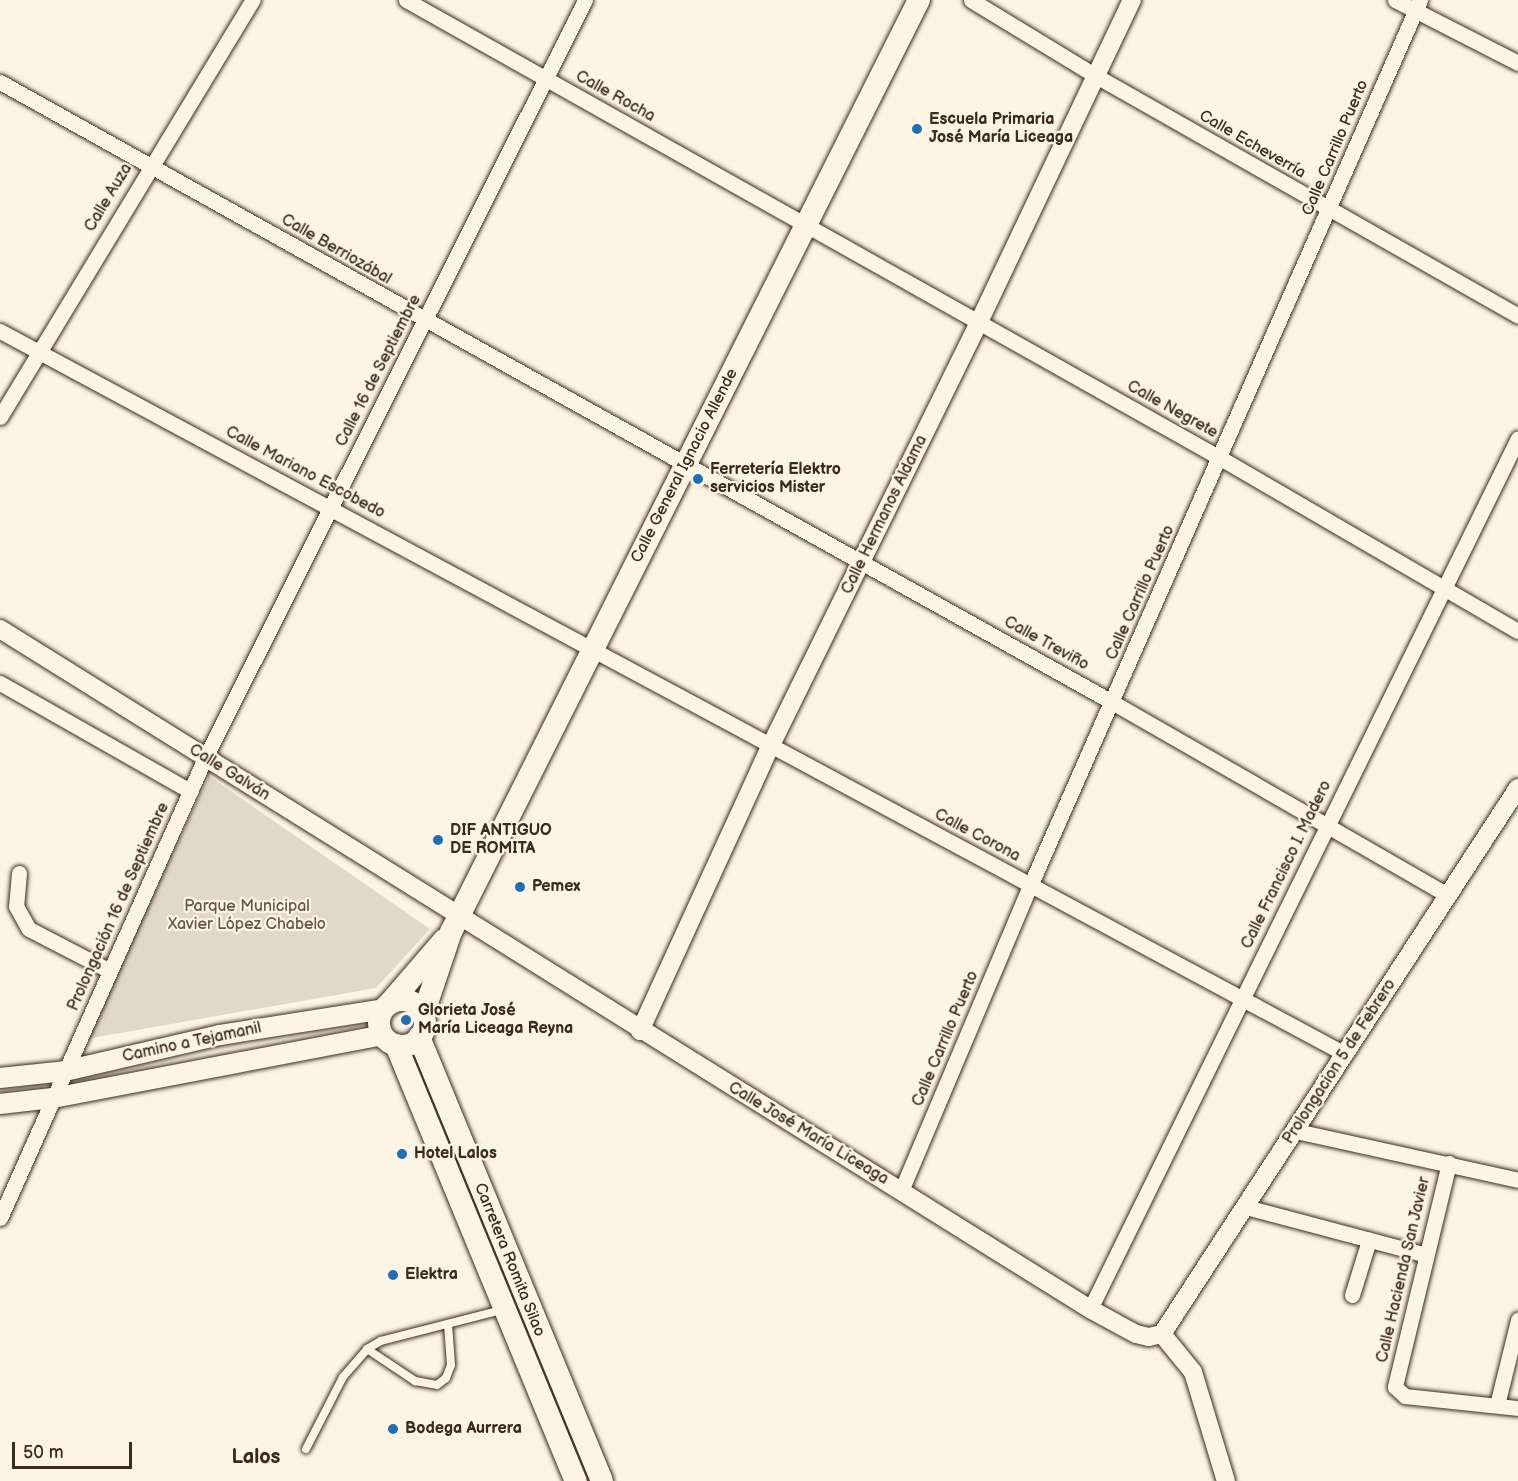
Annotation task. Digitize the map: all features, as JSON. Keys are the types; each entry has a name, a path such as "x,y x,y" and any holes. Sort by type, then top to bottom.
{"main road":[{"name":"Calle General Ignacio Allende","path":"423,1015 455,924 919,0"},
{"name":"Calle General Ignacio Allende","path":"386,1006 455,924"},
{"path":"412,1003 423,1015 419,1037 404,1046 389,1040 379,1026 386,1006 412,1003"},
{"name":"Camino a Tejamanil","path":"0,1078 65,1071 220,1035 386,1006"},
{"name":"Carretera Romita Silao","path":"419,1037 526,1304 602,1481"},
{"name":"Camino a Tejamanil","path":"0,1104 53,1098 389,1040"},
{"name":"Carretera Romita Silao","path":"389,1040 576,1481"}],"street":[{"name":"Calle Auza","path":"0,417 150,164 253,0"},
{"name":"Calle Rocha","path":"406,0 806,226"},
{"name":"Calle 16 de Septiembre","path":"205,758 585,0"},
{"name":"Calle Echeverría","path":"971,0 1096,76 1518,316"},
{"name":"Calle Hermanos Aldama","path":"640,1031 771,745 863,562 1132,0"},
{"path":"1395,0 1418,5 1518,63"},
{"name":"Calle Carrillo Puerto","path":"901,1191 1030,886 1222,459 1418,5"},
{"name":"Calle Berriozábal","path":"0,82 150,164 424,322 686,465"},
{"name":"Calle Negrete","path":"806,226 1222,459 1518,630"},
{"name":"Calle Mariano Escobedo","path":"0,331 592,649"},
{"name":"Calle Francisco I. Madero","path":"1090,1309 1518,438"},
{"name":"Calle Treviño","path":"686,465 1112,702 1448,895"},
{"name":"Calle Galván","path":"0,629 205,758 455,924"},
{"name":"Calle Corona","path":"592,649 1344,1054"},
{"path":"0,683 190,791"},
{"name":"Prolongación 16 de Septiembre","path":"0,1218 205,758"},
{"name":"Prolongacion 5 de Febrero","path":"1162,1334 1518,788"},
{"path":"19,873 16,906 29,929 110,971"},
{"name":"Calle José María Liceaga","path":"455,924 640,1031 1090,1309 1136,1334 1149,1337 1162,1334"},
{"path":"1296,1131 1518,1180"},
{"name":"Calle Hacienda San Javier","path":"1449,1163 1395,1387 1405,1396 1497,1406"},
{"path":"1246,1206 1426,1255"},
{"path":"1352,1295 1369,1240"},
{"path":"1518,1320 1497,1406 1518,1408"},
{"path":"1162,1334 1193,1372 1226,1481"}],"lane":[{"path":"306,1449 343,1377 367,1349 381,1341 526,1304"},
{"path":"367,1349 415,1381 437,1385 446,1378 451,1365 448,1324"}],"green space":[{"name":"Parque Municipal Xavier López Chabelo","path":"209,776 430,929 376,988 86,1039"}],"place":[{"name":"Escuela Primaria José María Liceaga","path":"917,129"},
{"name":"Ferretería Elektro servicios Mister","path":"698,479"},
{"name":"DIF ANTIGUO DE ROMITA","path":"438,840"},
{"name":"Pemex","path":"520,887"},
{"name":"Glorieta José María Liceaga Reyna","path":"406,1020"},
{"name":"Hotel Lalos","path":"402,1154"},
{"name":"Elektra","path":"393,1275"},
{"name":"Bodega Aurrera","path":"393,1429"}],"district":[{"name":"Lalos","path":"256,1457"}]}
